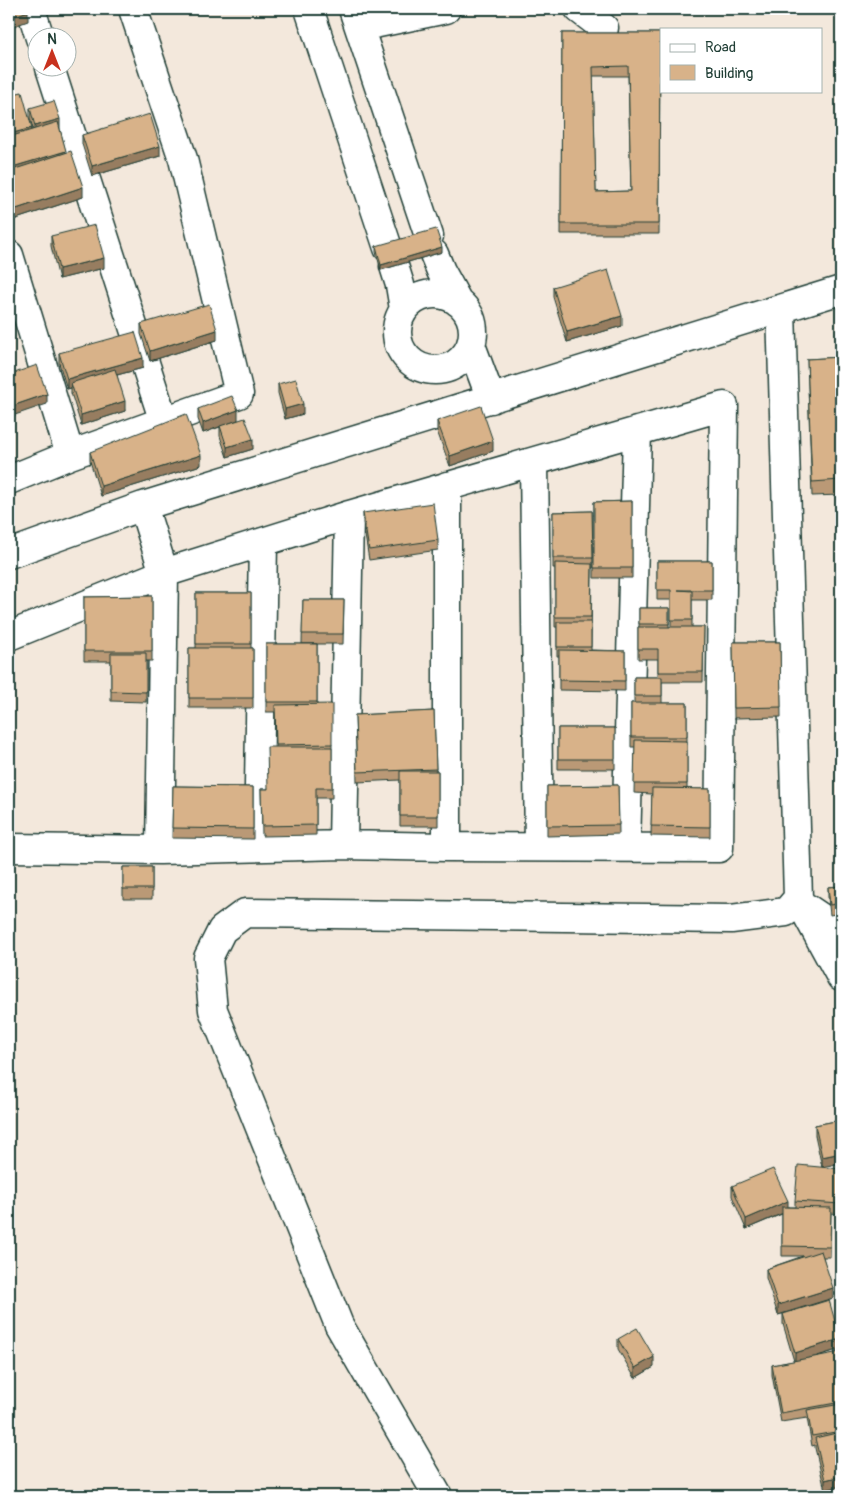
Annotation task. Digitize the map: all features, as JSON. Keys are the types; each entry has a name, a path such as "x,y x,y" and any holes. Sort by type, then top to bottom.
{"street":[{"path":"31,9 37,28"},
{"path":"9,480 70,455 239,394 183,159 133,9"},
{"path":"309,9 400,285 404,309"},
{"path":"446,9 356,18 440,271 458,302 466,310 472,321 471,345 466,355 457,364 446,369 434,371 411,363 403,354 398,344 396,332 398,320 404,309 413,301 429,295 447,296 458,302"},
{"path":"579,9 604,28"},
{"path":"53,78 164,422"},
{"path":"9,255 70,455"},
{"path":"9,554 144,506 841,290"},
{"path":"780,309 801,902 841,977"},
{"path":"471,345 491,399"},
{"path":"9,636 164,574 263,542 447,486 724,406 719,848 343,845 160,850 9,848"},
{"path":"626,846 637,431"},
{"path":"534,462 539,847"},
{"path":"447,486 447,847"},
{"path":"144,506 164,574 160,850"},
{"path":"343,845 350,515"},
{"path":"258,847 263,542"},
{"path":"801,902 841,931"},
{"path":"438,1496 338,1325 214,1010 208,958 222,930 245,913 731,919 786,912 801,902"}],"building":[{"path":"9,9 28,9 28,11 9,18"},
{"path":"562,33 660,33 659,224 561,224","holes":["628,66 631,191 596,192 593,67"]},
{"path":"22,92 32,128 9,134 9,95"},
{"path":"54,101 60,119 35,126 30,108"},
{"path":"150,114 160,146 92,166 82,135"},
{"path":"58,122 66,151 9,168 9,137"},
{"path":"71,151 83,187 13,210 9,198 9,171"},
{"path":"95,225 104,258 59,269 51,236"},
{"path":"436,229 442,247 381,265 376,246"},
{"path":"608,270 622,316 567,332 553,287"},
{"path":"209,304 217,330 150,351 141,324"},
{"path":"135,332 143,358 67,379 59,353"},
{"path":"841,357 841,480 812,482 807,359"},
{"path":"37,365 47,394 9,407 9,375"},
{"path":"115,369 125,401 81,415 71,383"},
{"path":"296,379 303,404 285,409 278,384"},
{"path":"232,396 238,410 203,423 198,409"},
{"path":"481,406 493,441 450,456 437,421"},
{"path":"186,414 201,455 101,486 90,452"},
{"path":"245,418 253,439 227,447 220,426"},
{"path":"632,501 632,568 594,568 594,502"},
{"path":"433,503 438,540 369,550 363,513"},
{"path":"592,511 593,558 553,558 553,512"},
{"path":"657,561 712,561 712,590 678,590 692,591 692,620 671,620 671,590 657,590"},
{"path":"555,563 592,564 591,617 555,617"},
{"path":"196,593 251,593 251,644 196,644"},
{"path":"152,596 152,651 84,651 84,597"},
{"path":"303,600 344,600 343,634 302,634"},
{"path":"639,608 669,608 669,624 639,624"},
{"path":"557,622 591,622 591,647 557,647"},
{"path":"638,627 704,627 703,672 658,672 658,649 638,649"},
{"path":"733,642 780,642 781,707 734,708"},
{"path":"266,644 317,644 317,702 266,702"},
{"path":"189,648 253,648 253,698 189,698"},
{"path":"559,650 625,651 625,681 559,680"},
{"path":"111,653 146,653 146,692 111,691"},
{"path":"634,677 662,677 662,696 634,696"},
{"path":"631,703 687,703 687,737 631,737"},
{"path":"332,704 332,744 276,745 275,705"},
{"path":"434,711 436,769 357,772 355,715"},
{"path":"558,728 615,728 615,759 558,759"},
{"path":"635,740 687,741 687,784 634,784"},
{"path":"267,747 332,747 332,788 316,788 316,825 262,826 261,789 268,789"},
{"path":"400,771 438,771 438,816 400,816"},
{"path":"618,785 619,825 547,826 547,786"},
{"path":"173,786 253,787 253,829 172,828"},
{"path":"652,788 710,789 710,827 651,826"},
{"path":"123,867 152,867 152,889 123,889"},
{"path":"841,886 841,903 830,905 828,887"},
{"path":"841,1120 841,1153 822,1157 815,1125"},
{"path":"798,1165 841,1169 841,1204 795,1201"},
{"path":"773,1169 788,1201 746,1219 732,1186"},
{"path":"782,1207 831,1208 830,1247 782,1246"},
{"path":"836,1233 841,1233 841,1276 837,1276"},
{"path":"821,1251 833,1288 778,1305 766,1269"},
{"path":"829,1300 840,1339 795,1353 783,1314"},
{"path":"637,1328 654,1357 635,1368 618,1339"},
{"path":"840,1352 841,1402 781,1413 772,1365"},
{"path":"841,1404 841,1431 812,1436 807,1410"},
{"path":"841,1432 841,1476 825,1480 815,1438"}]}
